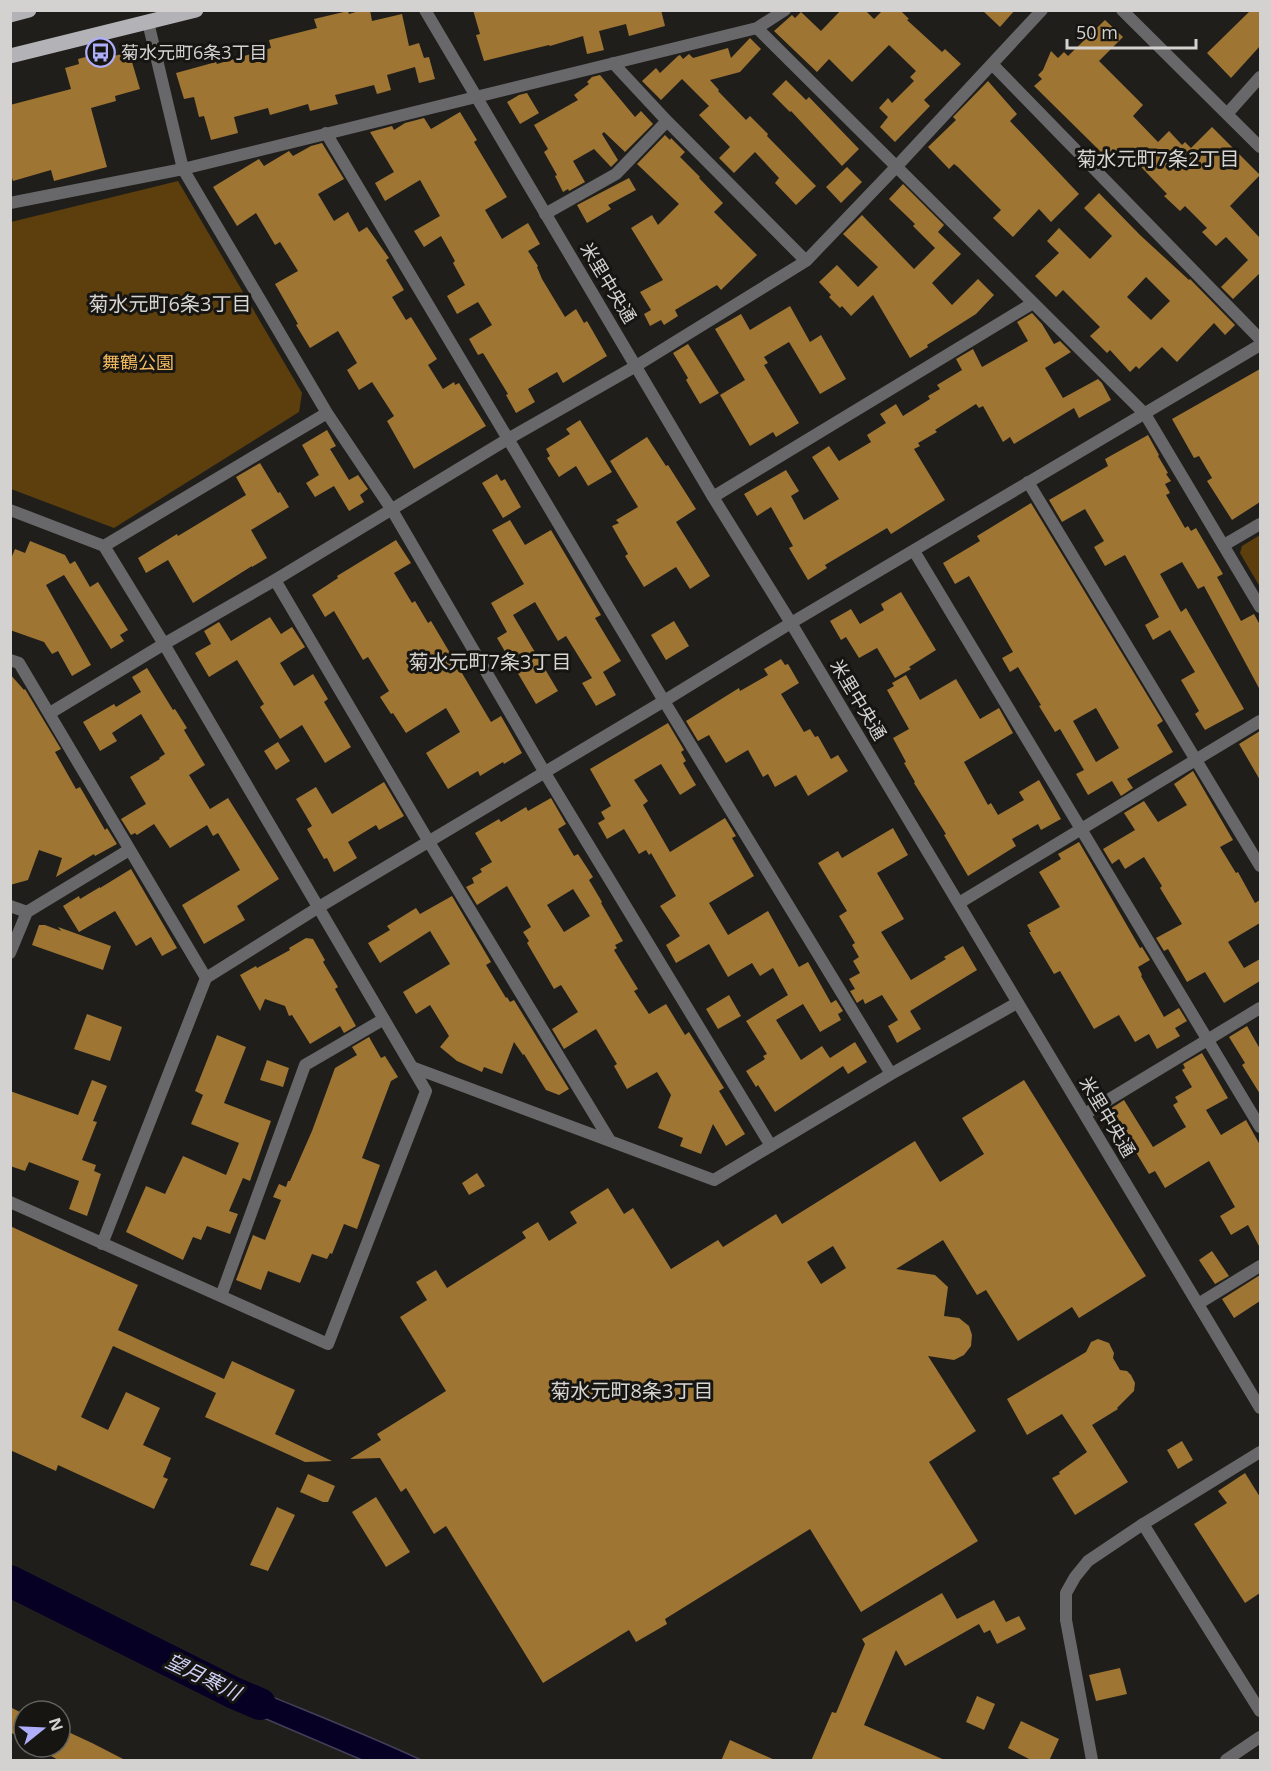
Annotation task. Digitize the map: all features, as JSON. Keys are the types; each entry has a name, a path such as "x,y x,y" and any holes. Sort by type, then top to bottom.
{"main road":[{"path":"10,15 30,10"},
{"path":"10,56 196,10"}],"street":[{"name":"米里中央通","path":"425,10 713,496 1260,1408"},
{"path":"10,203 183,170 326,133 476,98 757,28 785,10"},
{"path":"50,713 508,439 636,366 806,261 1042,10"},
{"path":"1122,10 1260,147"},
{"path":"148,22 183,170 327,413 392,510 544,773 771,1146"},
{"path":"757,28 1145,414 1260,607"},
{"path":"613,63 667,121 806,261"},
{"path":"992,64 1260,339"},
{"path":"1227,114 1260,78"},
{"path":"545,214 616,174 667,121"},
{"path":"326,133 664,701 891,1074"},
{"path":"713,496 1033,303"},
{"path":"102,1244 207,978 319,907 791,623 1260,345"},
{"path":"104,546 327,413"},
{"path":"1028,482 1260,866"},
{"path":"10,510 104,546 164,644 426,1091 328,1344 10,1202"},
{"path":"1224,545 1260,524"},
{"path":"914,550 1260,1127"},
{"path":"275,580 429,842 609,1140"},
{"path":"10,660 19,663 50,713 129,850 207,978"},
{"path":"959,903 1260,721"},
{"path":"10,953 27,912 129,850"},
{"path":"10,906 27,912"},
{"path":"412,1067 714,1180 891,1074 1017,1003"},
{"path":"1085,1114 1260,1008"},
{"path":"221,1296 305,1065 384,1019"},
{"path":"1198,1304 1260,1266"},
{"path":"1092,1761 1066,1620 1066,1593 1088,1560 1260,1452"},
{"path":"1143,1524 1260,1711"},
{"path":"1226,1761 1260,1737"}],"green space":[{"name":"舞鶴公園","path":"178,181 302,393 299,412 114,528 11,489 11,222"},
{"path":"1260,535 1260,587 1240,553 1242,546"}],"shaded area":[{"path":"225,1677 421,1760 362,1760 217,1698"}],"building":[{"path":"370,10 372,21 402,14 409,46 419,43 424,58 429,57 435,79 419,83 415,67 387,75 391,90 377,94 374,85 335,95 338,104 310,111 308,104 270,115 268,108 234,117 238,133 211,140 204,116 199,117 194,97 184,99 176,73 271,48 269,40 317,28 314,19"},
{"path":"473,10 661,10 665,26 629,36 626,24 599,31 604,50 587,54 583,36 484,61 476,35 480,34"},
{"path":"841,10 865,10 874,19 883,10 900,10 909,19 907,20 942,52 945,49 961,64 924,100 930,106 895,142 880,127 888,117 879,108 888,98 892,103 914,81 910,77 916,71 889,45 852,82 829,59 817,72 774,31 792,15 795,18 801,12 821,31"},
{"path":"982,10 1015,10 1000,27"},
{"path":"1251,10 1260,10 1260,46 1231,78 1207,53"},
{"path":"1105,20 1123,37 1099,61 1143,105 1133,116 1158,142 1169,131 1182,145 1185,142 1191,148 1212,127 1260,175 1230,206 1260,238 1260,273 1233,299 1221,287 1248,260 1226,237 1216,246 1202,232 1207,228 1185,206 1180,211 1164,196 1167,194 1123,148 1109,162 1034,86 1042,79 1038,75 1043,70 1051,51 1058,58 1064,52 1068,56"},
{"path":"750,38 761,49 740,72 710,80 746,120 750,116 768,134 767,136 816,186 796,205 775,183 779,178 755,152 734,173 719,158 730,147 699,115 709,106 682,79 661,100 642,81 656,68 660,73 680,55 683,59 689,54 693,58 728,48 731,58"},
{"path":"129,52 140,89 115,96 116,101 91,108 107,167 54,181 51,170 13,181 10,172 10,105 71,89 65,68 79,64 78,59 97,54 99,60"},
{"path":"600,75 635,117 641,111 653,124 625,152 604,132 602,134 618,160 611,167 594,149 573,161 585,182 563,192 555,176 557,175 544,152 548,149 534,125 578,100 574,95 589,84 587,82 592,77"},
{"path":"786,80 806,100 809,97 859,149 842,166 772,94"},
{"path":"988,81 1017,114 1010,121 1079,194 1051,222 1039,209 1013,237 993,218 1001,210 958,167 954,164 949,169 928,147 956,120 953,117"},
{"path":"527,93 539,113 520,124 507,102"},
{"path":"460,112 477,140 474,142 507,197 485,210 502,239 528,223 540,244 528,251 538,266 542,279 565,317 576,309 584,323 587,321 607,356 563,383 557,372 528,389 535,402 516,413 506,395 508,394 483,353 478,355 469,339 492,325 478,302 457,314 447,296 465,285 453,263 455,261 441,236 424,247 414,231 440,216 420,180 385,201 375,183 394,172 370,132 392,126 394,130 405,123 424,118 431,129"},
{"path":"665,135 685,152 680,157 723,203 714,212 757,255 721,290 717,285 675,310 678,316 664,325 661,320 650,326 644,314 651,310 640,292 663,280 631,228 652,215 658,225 679,204 637,164"},
{"path":"322,143 344,179 318,194 334,221 348,212 359,232 367,227 389,258 386,260 404,290 392,297 406,320 411,317 437,359 428,365 443,389 454,382 455,385 459,383 486,426 414,469 387,421 394,416 372,382 359,390 347,370 357,363 338,331 310,348 296,325 298,324 275,284 298,271 280,242 275,245 256,213 237,226 213,187 259,159 264,166 289,151 293,156"},
{"path":"847,167 862,182 841,203 826,187"},
{"path":"629,178 636,190 608,205 611,209 587,223 577,205"},
{"path":"903,184 944,225 938,232 961,254 932,283 952,305 978,279 994,295 976,314 910,358 873,295 851,316 829,297 831,295 819,282 837,265 858,287 878,267 843,234 862,215 914,269 935,248 913,226 915,224 889,199"},
{"path":"1099,193 1235,325 1225,335 1214,323 1177,362 1162,347 1139,369 1136,366 1130,372 1110,350 1107,353 1090,336 1100,327 1063,290 1056,297 1035,276 1059,253 1047,241 1059,228 1090,259 1112,236 1084,208","holes":["1146,277 1170,301 1151,320 1127,297"]},
{"path":"790,306 810,342 821,335 846,379 820,394 789,342 764,357 768,363 764,365 799,423 776,437 773,432 750,446 720,395 745,380 715,329 741,314 750,330"},
{"path":"1032,313 1054,344 1060,341 1071,352 1045,368 1063,398 1098,379 1111,400 1079,418 1074,408 1014,444 1010,437 1003,442 983,406 979,408 976,404 935,430 937,432 918,443 920,446 914,449 945,500 891,534 887,528 825,565 827,568 808,580 789,548 793,546 771,507 757,516 744,494 786,470 799,491 791,496 804,520 839,499 812,457 829,446 839,461 871,442 867,435 886,423 880,414 896,404 903,416 930,399 928,396 940,389 937,385 962,370 956,359 973,349 982,367 1028,341 1017,322"},
{"path":"688,344 719,393 700,404 673,353"},
{"path":"1260,369 1260,502 1232,520 1207,481 1212,478 1199,456 1194,458 1172,419"},
{"path":"580,420 612,472 588,486 576,466 559,477 547,458 550,456 546,449 570,434 566,429"},
{"path":"327,430 336,446 330,449 349,480 358,475 368,489 360,495 364,502 349,511 334,486 315,497 306,483 319,475 302,445"},
{"path":"1148,435 1171,481 1165,484 1170,493 1166,495 1185,528 1188,526 1191,531 1196,528 1223,574 1217,577 1241,621 1254,614 1260,625 1260,690 1204,586 1198,589 1182,562 1160,574 1181,612 1186,608 1244,709 1205,730 1195,714 1199,711 1181,680 1195,672 1170,630 1153,640 1145,625 1159,617 1125,555 1105,566 1094,547 1104,541 1085,509 1062,522 1049,500 1108,466 1105,459"},
{"path":"647,437 696,509 676,522 710,576 690,589 676,567 644,587 625,556 628,554 612,526 619,523 616,520 638,507 610,461"},
{"path":"260,463 289,507 251,530 267,558 193,603 168,560 146,573 138,558 246,495 236,477"},
{"path":"497,474 501,481 505,479 521,507 503,518 482,483"},
{"path":"1031,503 1163,721 1157,725 1173,752 1127,779 1133,788 1121,796 1112,781 1088,795 1076,774 1084,770 1060,729 1055,732 1018,667 1010,672 1002,658 1013,652 969,576 955,584 943,563 980,541 977,536","holes":["1096,708 1119,748 1096,762 1073,721"]},
{"path":"510,520 525,545 551,530 601,615 595,618 621,661 603,672 616,695 596,706 582,683 592,678 566,636 558,641 535,602 513,615 558,691 536,704 497,638 507,632 491,603 524,584 492,530"},
{"path":"396,540 411,563 394,573 412,603 415,601 428,623 431,621 491,722 501,716 522,753 480,776 478,771 448,789 426,753 460,732 446,708 406,733 380,697 389,691 368,657 363,660 334,611 325,617 312,595 338,578 337,576"},
{"path":"30,541 65,555 70,564 75,561 90,587 98,582 128,630 120,635 124,641 111,649 64,575 46,585 91,665 72,676 58,651 52,654 44,642 10,630 10,561 15,549 25,553"},
{"path":"901,592 936,650 895,678 877,648 859,658 846,637 841,640 830,621 851,609 860,624 884,610 881,604"},
{"path":"270,617 281,634 292,627 305,647 280,663 294,686 313,674 328,699 324,702 351,747 325,763 302,725 280,739 260,707 264,704 237,660 209,677 195,653 211,644 204,631 219,622 231,641"},
{"path":"674,621 689,646 666,660 651,635"},
{"path":"781,659 785,665 788,664 799,683 781,694 804,732 810,729 815,737 818,736 831,759 838,755 848,771 808,796 796,775 775,787 768,774 763,777 748,750 726,763 709,735 698,741 686,721 739,688 740,691 768,675 764,669"},
{"path":"147,668 187,728 184,730 205,765 189,775 210,809 228,798 279,879 237,906 245,920 204,944 182,905 240,870 218,833 213,836 207,825 170,848 154,824 137,835 135,833 131,835 121,819 146,804 130,777 165,754 141,714 112,733 117,741 100,751 83,722 114,704 116,707 141,692 132,677"},
{"path":"10,674 25,689 61,749 55,752 76,789 80,787 105,830 107,828 117,844 95,856 94,854 56,877 62,858 39,850 28,880 10,885"},
{"path":"906,675 920,700 956,679 980,719 999,708 1013,733 964,762 988,805 991,803 998,815 1024,800 1019,792 1039,780 1061,819 1041,830 1038,824 1012,839 1016,846 968,876 944,835 946,834 914,783 893,738 909,729 887,690 894,686 892,683"},
{"path":"668,723 684,750 681,752 686,761 683,763 696,785 680,795 661,764 634,780 648,801 643,805 670,852 725,818 736,836 732,838 754,876 709,903 728,935 768,911 799,967 808,962 831,1003 836,1000 843,1011 838,1014 841,1020 820,1032 803,1004 776,1020 801,1060 822,1046 830,1058 855,1042 867,1062 848,1074 843,1066 775,1112 746,1071 765,1059 763,1056 767,1054 746,1021 788,995 773,968 760,976 752,963 728,977 709,944 676,963 666,945 680,936 660,906 676,896 651,853 649,855 646,850 639,854 624,829 607,839 598,823 605,819 601,812 611,806 590,769"},
{"path":"1260,731 1260,780 1239,744"},
{"path":"278,742 290,761 276,770 264,751"},
{"path":"1193,771 1233,840 1220,847 1236,873 1238,872 1255,903 1260,900 1260,923 1228,942 1244,968 1260,959 1260,981 1224,1003 1205,972 1187,982 1168,949 1164,951 1156,938 1182,924 1144,857 1125,869 1119,859 1112,864 1103,849 1135,830 1124,813 1144,801 1158,822 1187,805 1174,784"},
{"path":"384,782 404,816 379,830 376,825 348,842 357,858 334,872 307,829 312,826 296,799 316,787 332,814"},
{"path":"551,798 566,824 558,829 574,856 578,854 593,877 589,880 623,941 615,945 617,948 614,950 638,989 634,991 649,1014 666,1004 685,1035 689,1032 724,1088 719,1091 745,1134 726,1146 713,1124 701,1154 680,1146 683,1138 658,1128 671,1095 657,1072 627,1089 614,1066 617,1064 596,1029 564,1049 552,1029 578,1012 561,985 554,989 527,943 529,941 523,932 531,927 507,886 477,905 466,887 474,883 472,878 482,872 480,869 492,862 475,833 499,819 501,822 526,807 528,811","holes":["573,889 590,916 564,932 547,905"]},
{"path":"893,828 908,855 877,873 904,919 881,932 911,980 963,946 977,970 910,1011 921,1029 897,1043 888,1026 898,1020 882,995 865,1004 863,999 857,1003 850,991 855,989 849,979 860,973 853,961 859,957 852,945 855,943 839,916 847,911 818,863 838,851 842,858"},
{"path":"1079,842 1140,948 1142,947 1150,960 1138,967 1164,1017 1179,1008 1187,1021 1175,1028 1180,1036 1157,1049 1149,1034 1135,1042 1119,1015 1094,1029 1060,971 1054,974 1029,932 1031,932 1027,925 1060,907 1039,872 1061,859 1058,854"},
{"path":"131,869 177,948 162,956 151,937 136,946 115,911 79,932 63,906 79,896 80,899"},
{"path":"452,896 491,962 486,965 506,998 510,1002 514,1000 569,1089 559,1095 546,1090 514,1042 502,1074 484,1067 482,1072 457,1061 440,1047 449,1036 430,1005 416,1014 403,992 450,964 430,931 380,963 368,943 390,930 387,926 416,908 420,914"},
{"path":"39,925 61,931 58,927 111,946 103,970 32,945"},
{"path":"306,938 313,939 325,960 323,962 338,987 335,989 356,1026 344,1033 340,1026 310,1044 292,1015 289,1016 285,1006 265,999 260,1011 240,975 290,950 289,948"},
{"path":"729,995 741,1016 718,1029 706,1009"},
{"path":"87,1014 122,1027 110,1061 74,1049"},
{"path":"1247,1026 1260,1049 1260,1094 1242,1065 1245,1063 1229,1037"},
{"path":"217,1035 246,1047 224,1103 271,1121 250,1181 243,1178 229,1211 238,1214 230,1234 207,1226 201,1240 193,1237 183,1260 126,1232 146,1186 165,1194 183,1156 226,1175 239,1143 191,1124 203,1095 195,1091"},
{"path":"369,1037 381,1058 385,1056 398,1077 391,1081 362,1158 380,1165 357,1229 344,1224 332,1254 330,1253 327,1259 312,1254 300,1283 268,1271 261,1290 236,1280 253,1235 265,1240 281,1200 273,1197 279,1184 286,1187 290,1181 312,1131 335,1068 357,1055 352,1047"},
{"path":"1202,1053 1228,1098 1206,1110 1221,1135 1246,1120 1260,1145 1260,1248 1248,1225 1231,1235 1220,1216 1235,1207 1209,1161 1165,1188 1155,1171 1149,1174 1110,1109 1124,1100 1153,1147 1186,1127 1173,1105 1178,1102 1175,1097 1192,1087 1182,1070 1185,1068 1183,1064"},
{"path":"267,1060 289,1068 283,1087 260,1080"},
{"path":"92,1080 107,1086 93,1121 97,1122 82,1160 96,1165 94,1171 101,1174 87,1216 69,1209 79,1181 29,1162 25,1171 10,1166 10,1091 78,1115"},
{"path":"1024,1080 1146,1276 1079,1318 1072,1307 1018,1341 986,1290 977,1295 943,1240 896,1269 935,1275 948,1287 944,1316 959,1318 969,1326 972,1335 971,1346 964,1355 954,1360 928,1356 976,1431 929,1462 978,1541 861,1612 810,1529 665,1619 667,1624 636,1642 629,1630 543,1683 446,1526 434,1534 406,1488 401,1492 380,1458 350,1459 381,1440 377,1434 446,1391 400,1317 427,1300 416,1282 436,1270 447,1288 526,1238 522,1232 538,1222 549,1241 577,1223 570,1212 608,1188 624,1214 633,1208 671,1269 718,1240 723,1247 776,1214 782,1224 915,1141 940,1182 984,1154 962,1118","holes":["833,1246 846,1268 821,1284 807,1262"]},
{"path":"477,1173 485,1186 469,1195 462,1183"},
{"path":"10,1226 138,1285 118,1330 224,1379 232,1361 295,1390 275,1434 332,1461 305,1462 205,1417 216,1393 113,1346 81,1417 108,1430 126,1392 160,1408 143,1445 171,1458 163,1477 168,1479 154,1509 58,1465 56,1471 10,1450"},
{"path":"1212,1251 1229,1276 1215,1284 1199,1260"},
{"path":"1260,1275 1260,1301 1234,1318 1222,1299"},
{"path":"1098,1339 1109,1343 1114,1353 1113,1358 1120,1370 1127,1371 1135,1383 1134,1391 1118,1409 1092,1425 1128,1482 1075,1515 1052,1478 1087,1452 1062,1414 1027,1435 1007,1399 1086,1352 1091,1342"},
{"path":"1182,1441 1193,1460 1178,1469 1167,1450"},
{"path":"1245,1473 1260,1497 1260,1593 1245,1603 1194,1524 1227,1503 1218,1491"},
{"path":"308,1474 335,1486 328,1502 300,1492"},
{"path":"376,1497 410,1552 386,1567 352,1512"},
{"path":"277,1507 295,1515 268,1571 250,1565"},
{"path":"942,1593 957,1619 994,1600 1006,1622 1019,1616 1026,1629 997,1644 990,1630 984,1633 979,1624 905,1666 896,1650 864,1725 947,1761 811,1761 832,1712 836,1713 865,1644 862,1639"},
{"path":"1120,1668 1127,1694 1096,1701 1089,1675"},
{"path":"977,1696 995,1704 984,1730 966,1722"},
{"path":"10,1707 12,1708 12,1733 10,1732"},
{"path":"1021,1721 1059,1739 1049,1761 1033,1761 1008,1748"},
{"path":"72,1734 127,1761 60,1761 56,1759 72,1759"},
{"path":"730,1740 777,1761 721,1761"}],"waterway":[{"name":"望月寒川","path":"10,1581 260,1704"}],"place":[{"name":"菊水元町6条3丁目","path":"100,53"}],"district":[{"name":"菊水元町7条2丁目","path":"1158,159"},
{"name":"菊水元町6条3丁目","path":"170,304"},
{"name":"菊水元町7条3丁目","path":"490,662"},
{"name":"菊水元町8条3丁目","path":"632,1391"}]}
